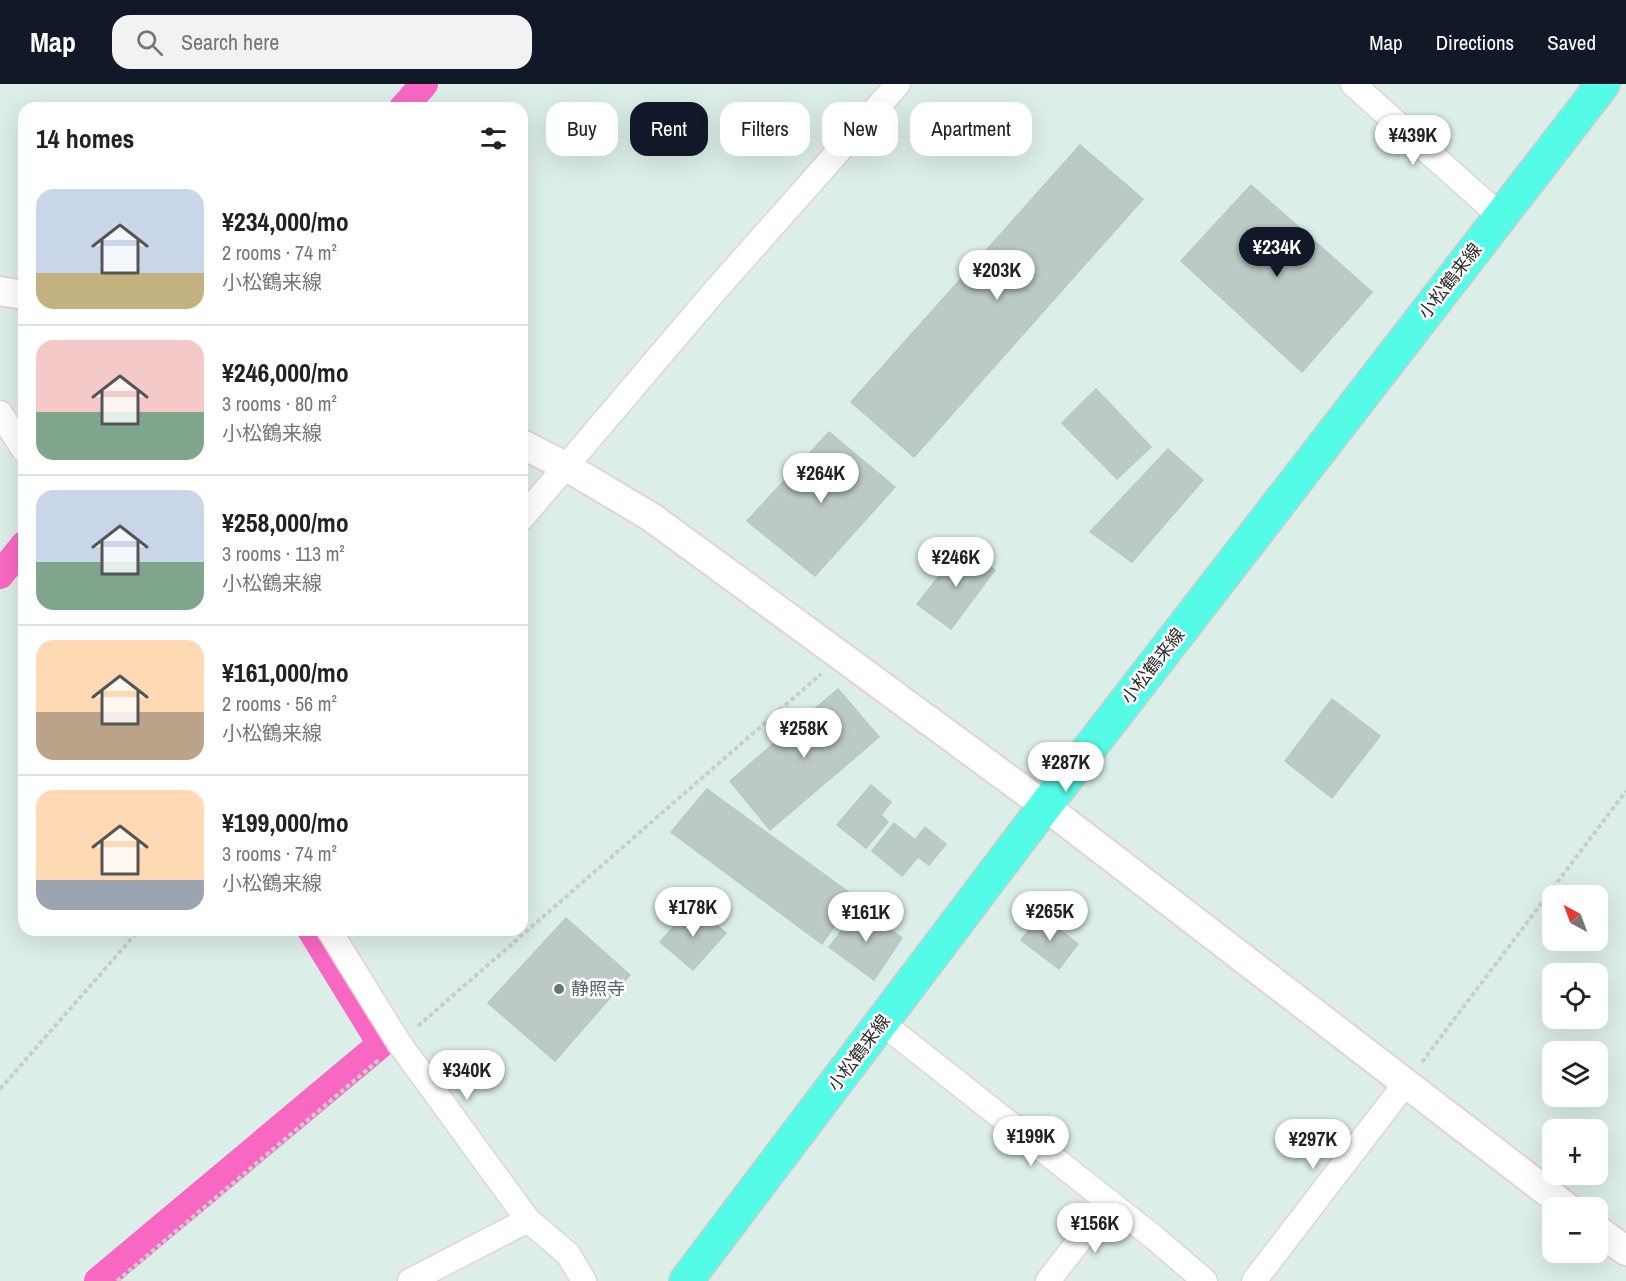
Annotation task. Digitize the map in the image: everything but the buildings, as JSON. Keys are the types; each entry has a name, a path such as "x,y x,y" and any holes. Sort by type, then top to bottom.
{"main road":[{"name":"小松鶴来線","path":"686,1281 1045,806 1603,84"}],"street":[{"path":"528,511 714,292 898,84"},
{"path":"1353,84 1500,216"},
{"path":"0,291 18,294"},
{"path":"0,412 18,440"},
{"path":"528,447 567,467 651,517 1045,806 1554,1197"},
{"path":"332,936 399,1043 528,1220 568,1254 584,1281"},
{"path":"882,1023 1109,1202 1205,1281"},
{"path":"1254,1281 1405,1084"},
{"path":"1048,1281 1109,1202"},
{"path":"410,1281 528,1220"},
{"path":"1608,1238 1626,1251"}],"path":[{"path":"528,930 841,656"},
{"path":"1405,1084 1626,791"},
{"path":"0,1089 134,936"},
{"path":"117,1281 399,1043 521,936"}],"waterway":[{"path":"408,102 424,84"},
{"path":"0,575 18,552"},
{"path":"98,1281 381,1044 315,936"}],"place":[{"name":"静照寺","path":"559,989"}]}
